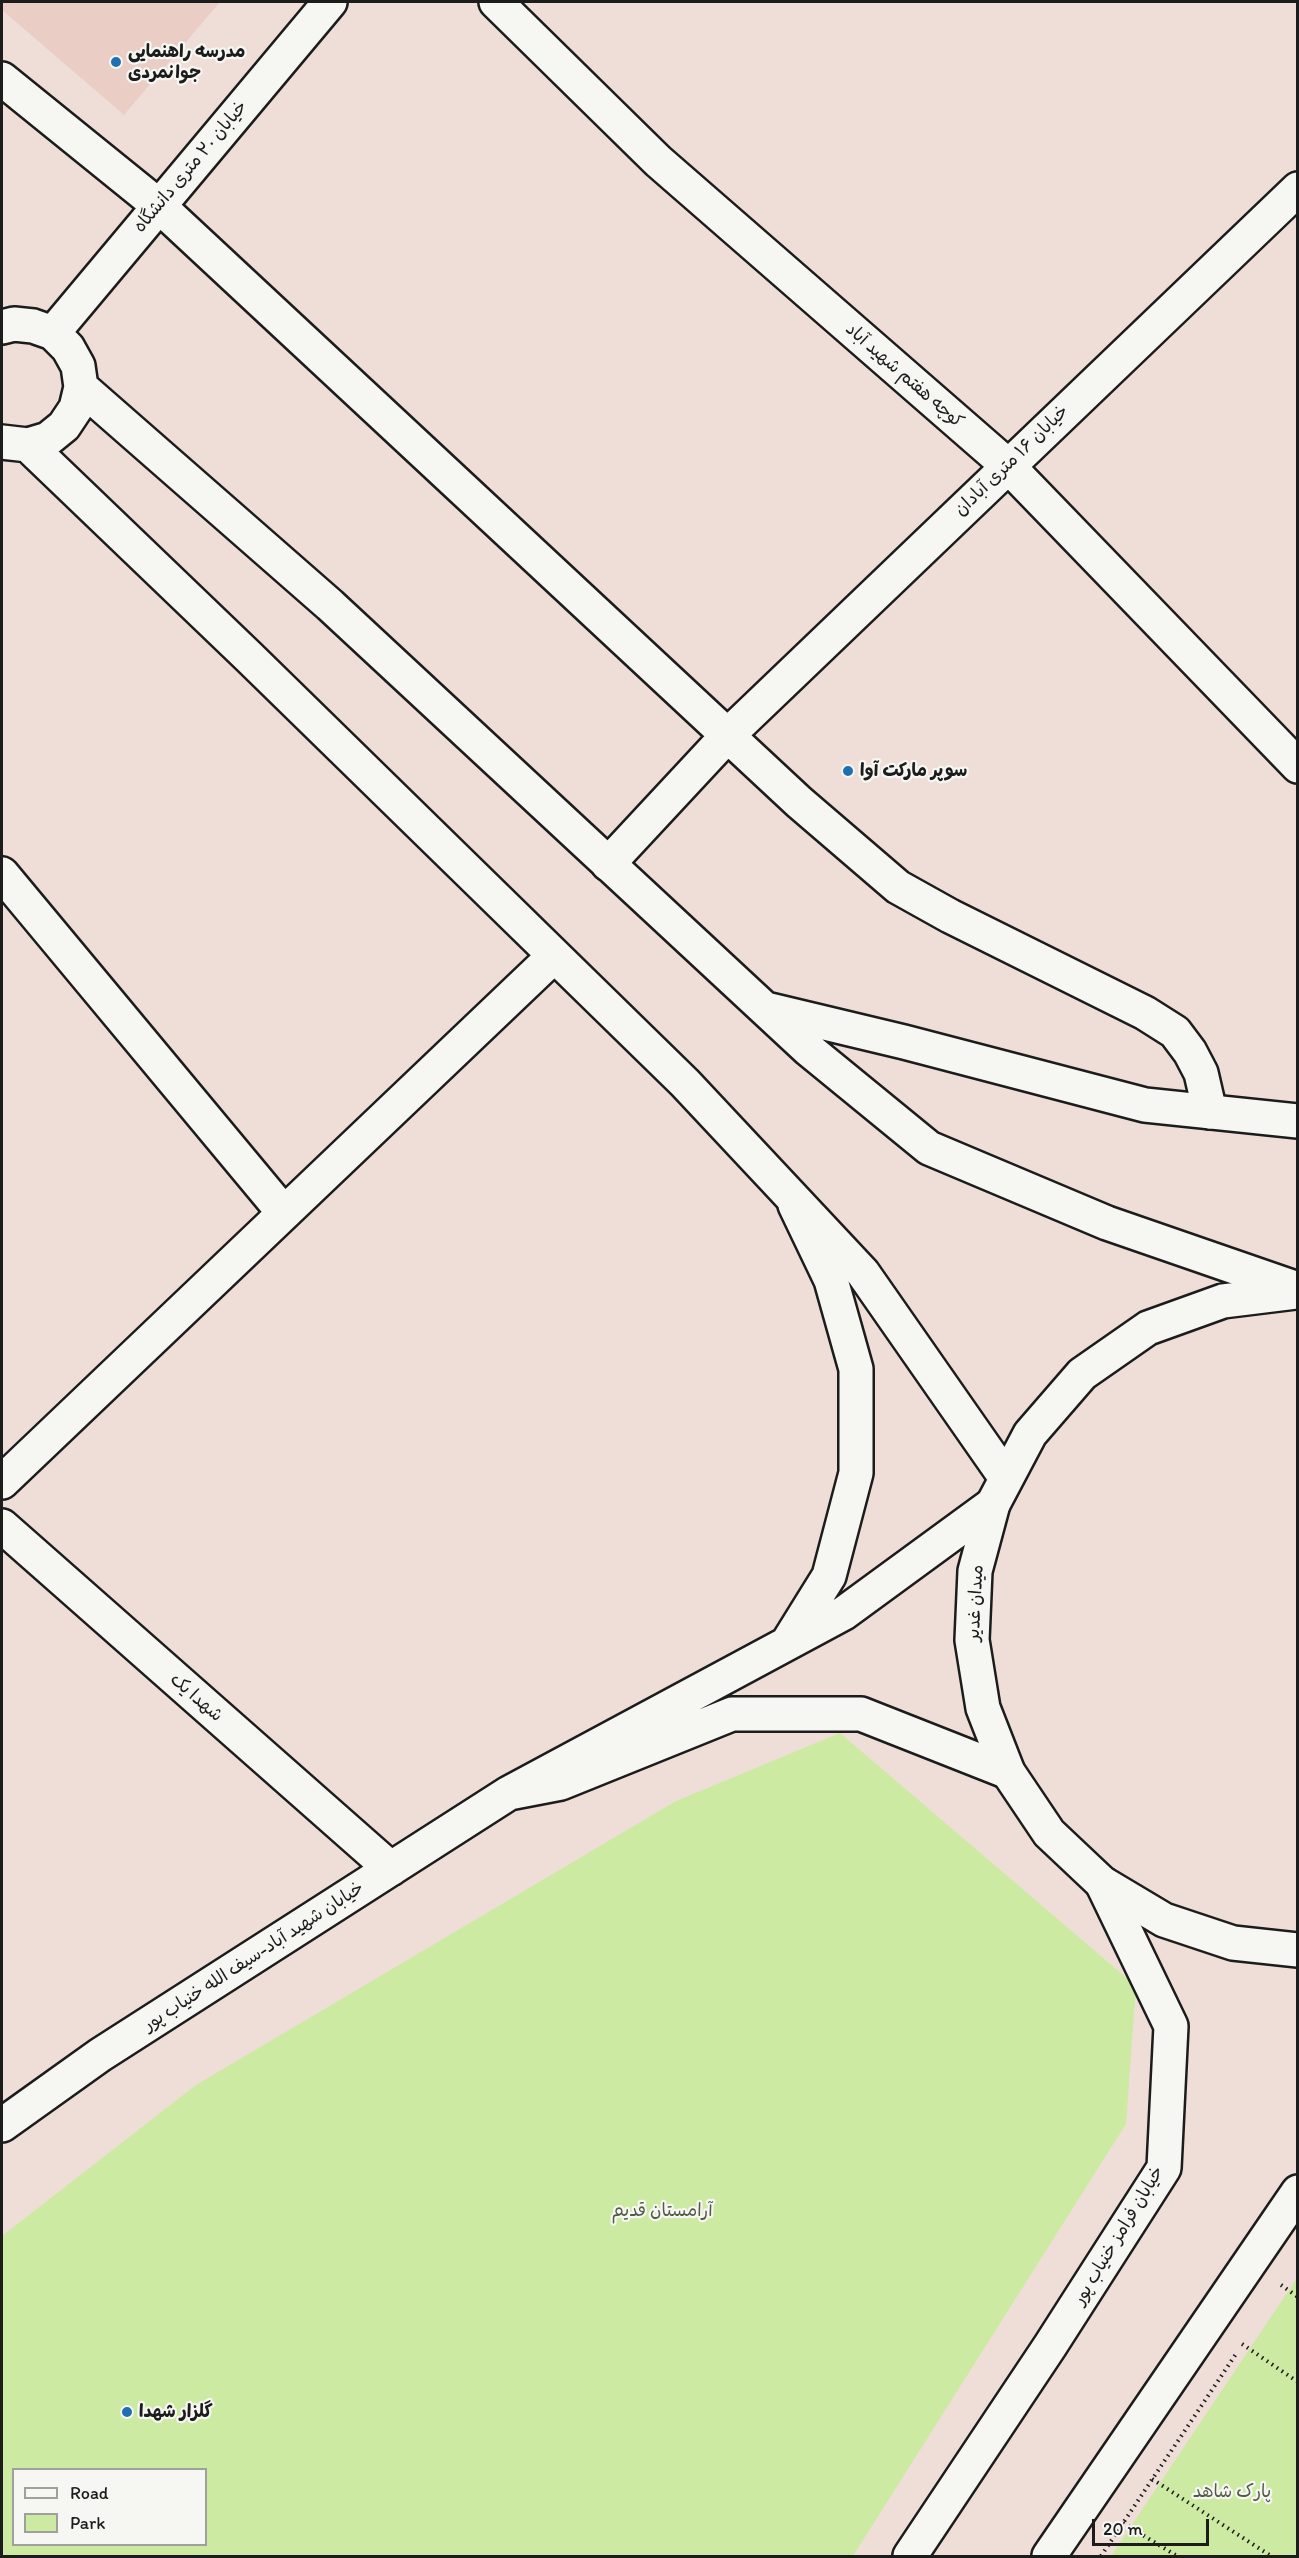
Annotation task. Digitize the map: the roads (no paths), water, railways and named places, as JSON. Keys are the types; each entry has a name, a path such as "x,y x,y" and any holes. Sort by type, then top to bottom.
{"street":[{"name":"خیابان ۲۰ متری دانشگاه","path":"52,333 330,2"},
{"name":"کوچه هفتم شهید آباد","path":"496,2 658,161 1007,465 1295,757"},
{"path":"2,79 159,206 807,809 898,887 950,916 1145,1013 1175,1032 1190,1052 1201,1073 1210,1112"},
{"name":"خیابان ۱۶ متری آبادان","path":"609,864 728,735 1007,465 1298,189"},
{"path":"6,322 33,326 52,333 68,348 78,366 81,387 76,408 64,426 48,439 15,444"},
{"path":"81,387 330,605 808,1049 929,1148 1107,1223 1298,1290"},
{"path":"15,444 241,649 685,1083 863,1273 999,1491"},
{"path":"2,874 284,1213"},
{"path":"2,1482 554,956"},
{"path":"764,1008 1145,1105 1298,1121"},
{"path":"786,1644 829,1576 856,1473 856,1369 831,1280 790,1195"},
{"name":"میدان غدیر","path":"1298,1290 1223,1300 1148,1328 1083,1374 1030,1434 999,1491 975,1570 972,1640 983,1708 1008,1772 1049,1833 1102,1883 1164,1920 1233,1943 1298,1950"},
{"name":"خیابان شهید آباد-سیف الله خنیاب پور","path":"2,2125 100,2055 509,1793 844,1613 999,1491"},
{"name":"شهدا یک","path":"2,1526 391,1869"},
{"path":"509,1793 561,1784 732,1714 861,1714 1008,1772"},
{"name":"خیابان فرامز خنیاب پور","path":"910,2556 1164,2168 1171,2026 1102,1883"},
{"path":"1049,2556 1298,2192"}],"place":[{"name":"مدرسه راهنمایی جوانمردی","path":"116,62"},
{"name":"سوپر مارکت آوا","path":"848,771"},
{"name":"گلزار شهدا","path":"127,2412"}],"park label":[{"name":"آرامستان قدیم","path":"662,2211"},
{"name":"پارک شاهد","path":"1232,2492"}]}
